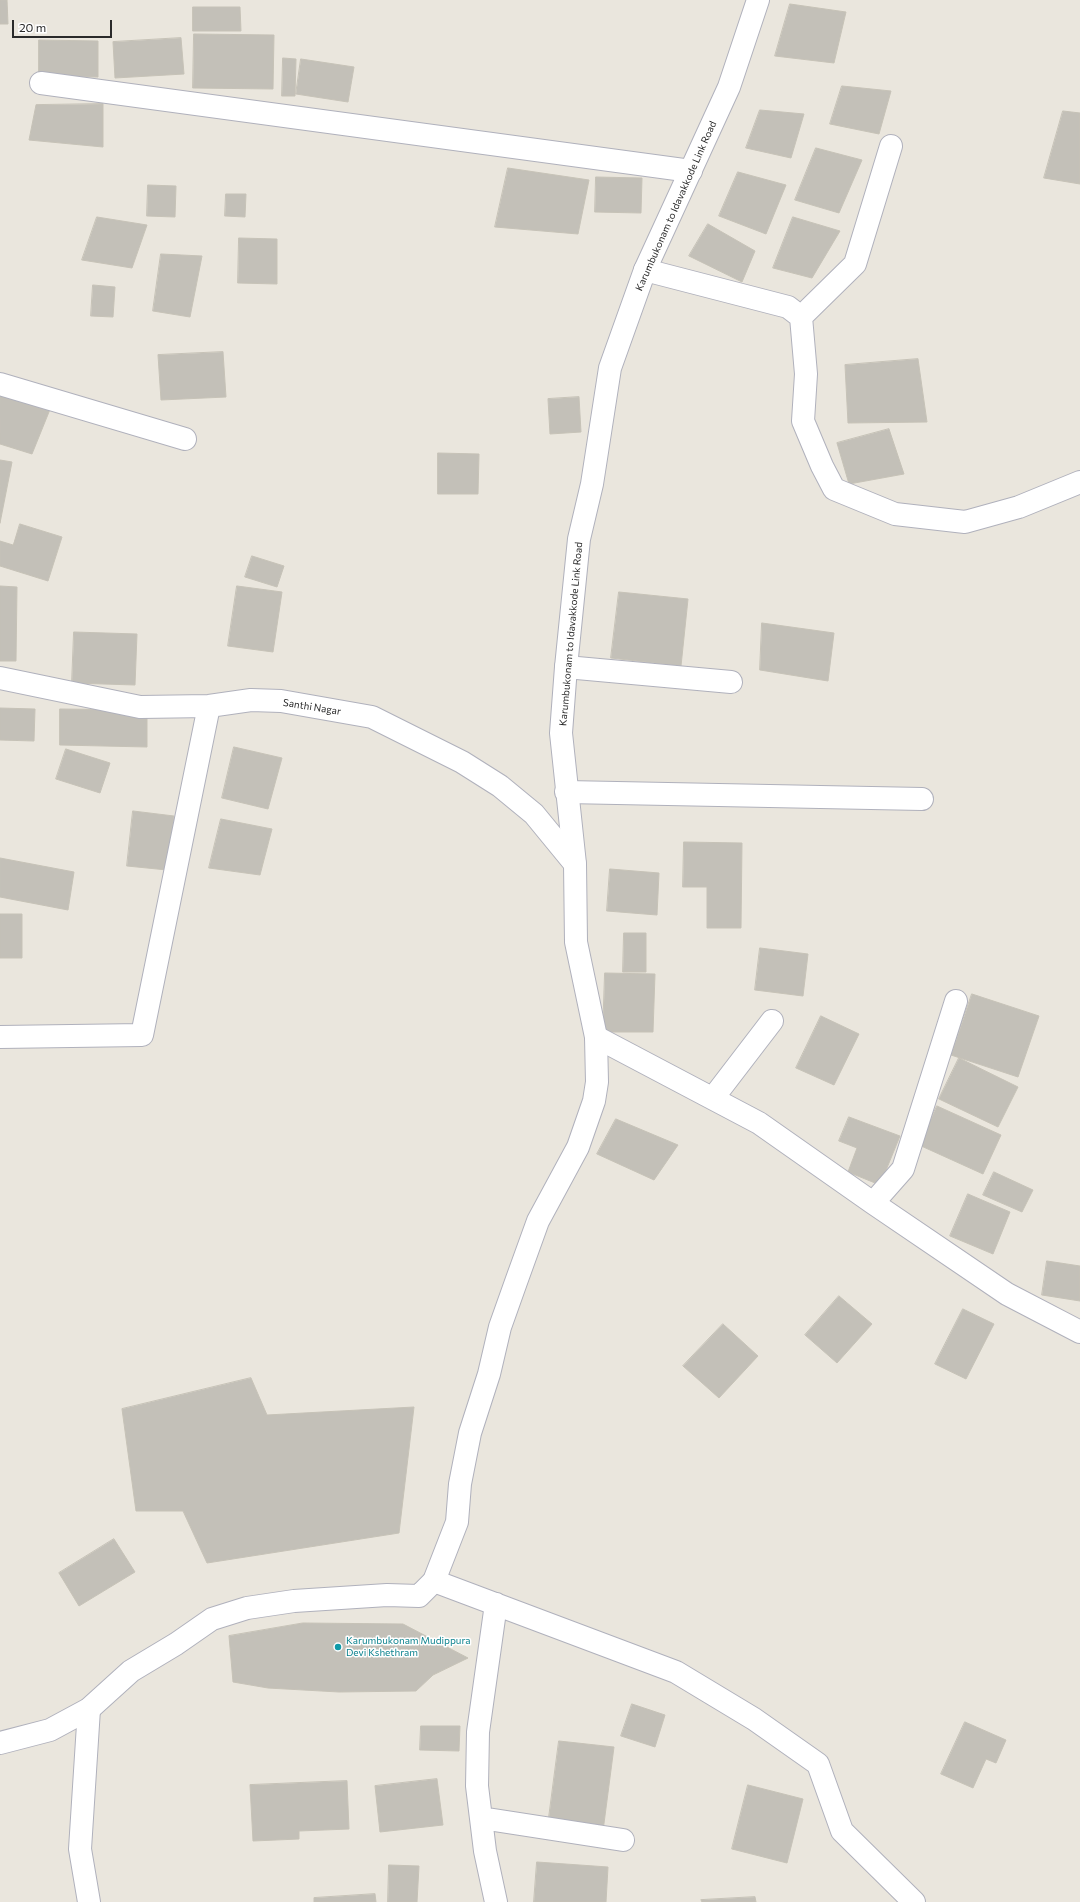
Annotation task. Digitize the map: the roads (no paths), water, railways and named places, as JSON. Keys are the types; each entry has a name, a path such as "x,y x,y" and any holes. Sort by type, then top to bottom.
{"street":[{"name":"Karumbukonam to Idavakkode Link Road","path":"0,1743 50,1730 89,1709 131,1671 176,1644 212,1619 247,1608 294,1601 387,1595 419,1596 434,1581 457,1522 460,1484 470,1433 489,1374 500,1327 538,1221 578,1147 594,1101 597,1082 596,1037 576,942 575,864 566,792 561,733 579,540 592,484 610,368 645,270 729,87 758,0"},
{"path":"41,83 690,171"},
{"path":"801,317 855,264 891,146"},
{"path":"645,270 788,308 801,317"},
{"path":"801,317 806,374 803,421 834,489 895,514 965,522 1019,507 1080,482"},
{"path":"0,384 185,439"},
{"path":"566,667 731,682"},
{"name":"Santhi Nagar","path":"0,678 140,706 209,706 251,700 281,701 372,717 462,762 500,786 534,814 575,864"},
{"path":"0,1037 142,1035 209,706"},
{"path":"566,792 922,799"},
{"path":"873,1203 903,1169 956,1001"},
{"path":"713,1098 772,1022"},
{"path":"596,1037 759,1123 1007,1294 1080,1332"},
{"path":"434,1581 676,1672 754,1719 818,1764 842,1831 914,1902"},
{"path":"496,1604 478,1732 477,1786 485,1851 496,1902"},
{"path":"89,1709 80,1849 89,1902"},
{"path":"481,1818 623,1840"}],"place":[{"name":"Karumbukonam Mudippura Devi Kshethram","path":"338,1647"}]}
